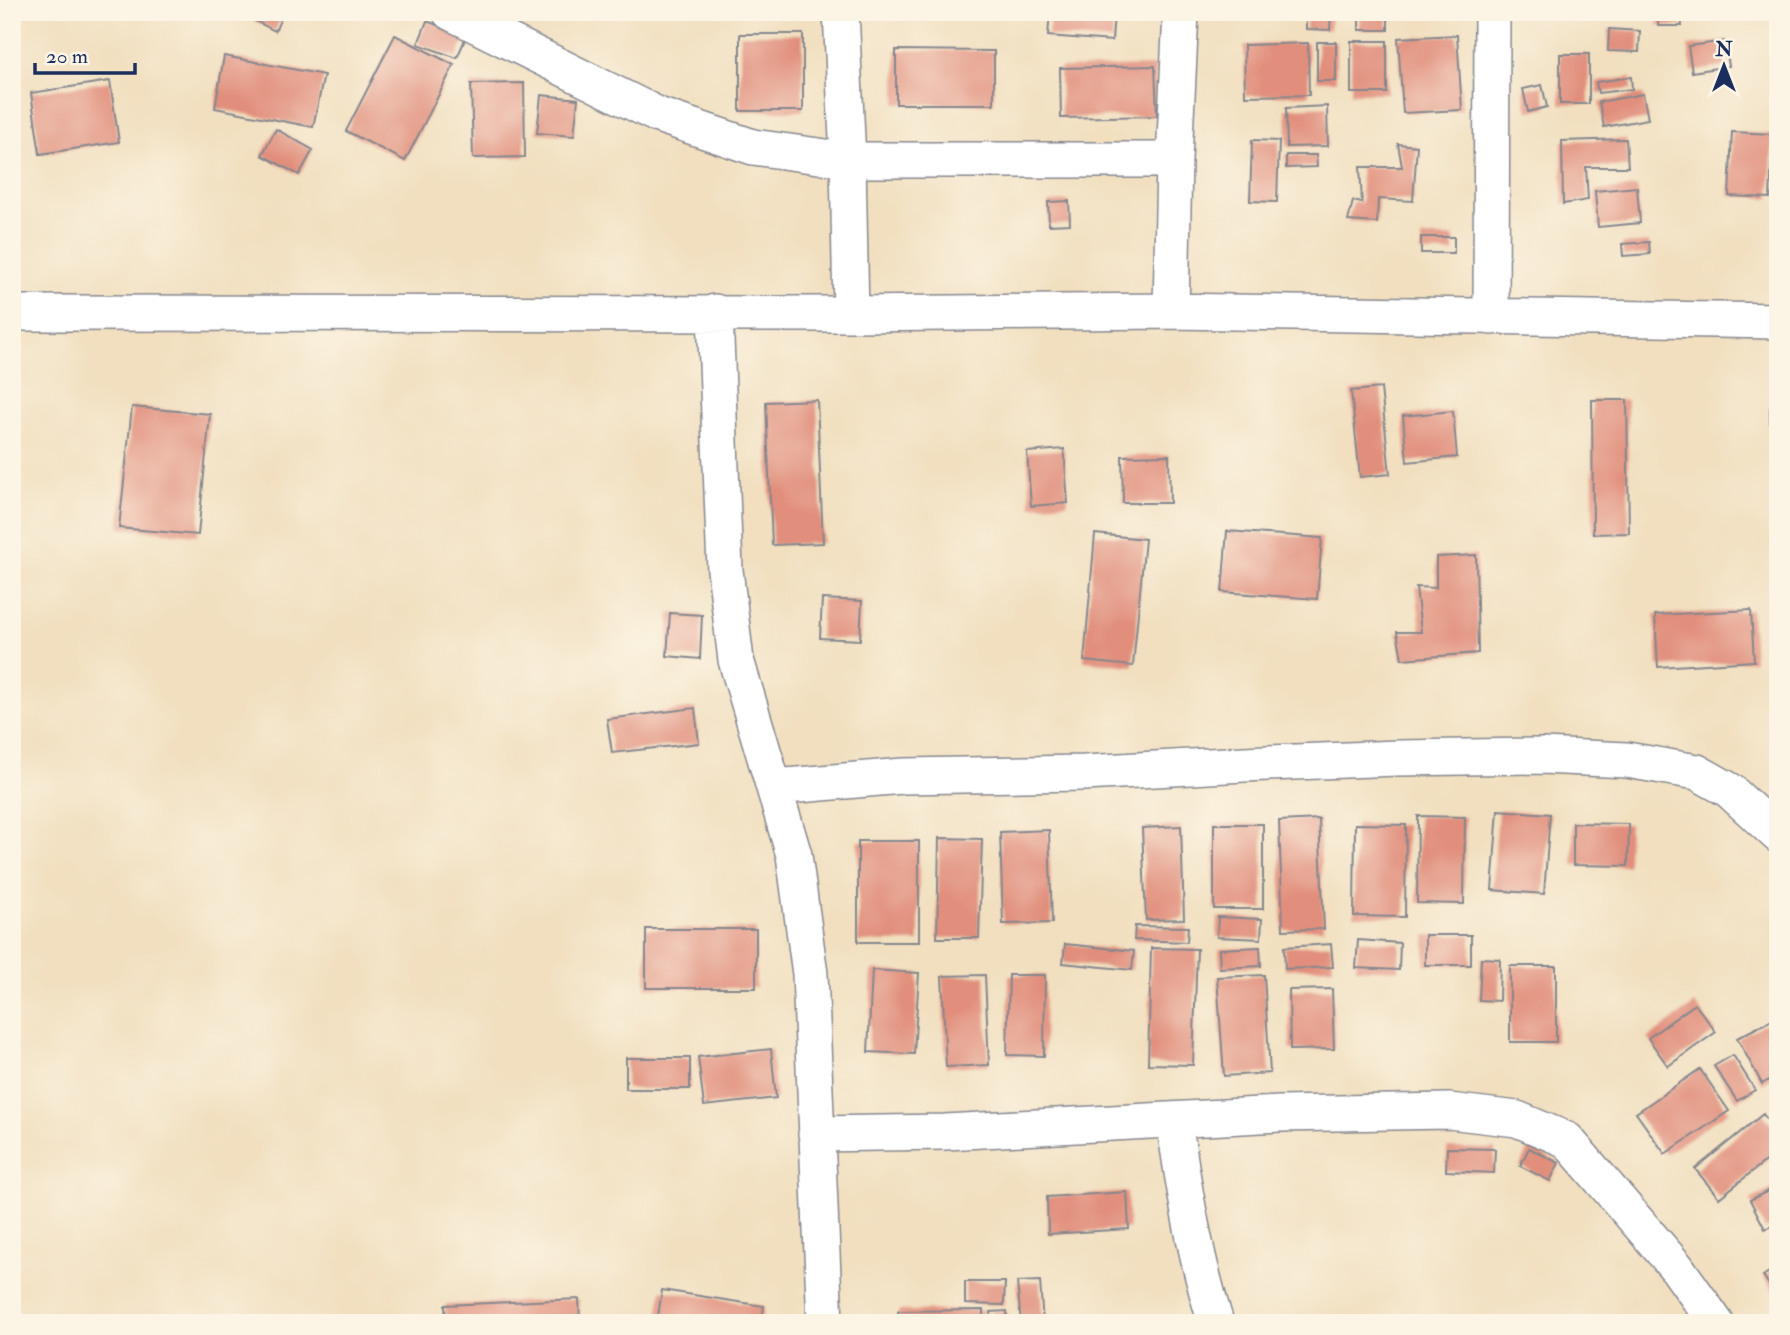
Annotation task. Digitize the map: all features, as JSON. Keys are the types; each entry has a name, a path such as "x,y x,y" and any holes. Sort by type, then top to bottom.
{"street":[{"path":"450,12 658,115 753,147 849,160 1174,160"},
{"path":"841,12 849,160 851,314"},
{"path":"1171,311 1181,12"},
{"path":"1491,317 1492,12"},
{"path":"12,313 851,314 1171,311 1778,321"},
{"path":"715,312 725,570 736,660 794,855 810,974 825,1323"},
{"path":"775,787 903,776 1084,773 1385,758 1542,756 1627,760 1696,772 1728,790 1778,835"},
{"path":"816,1134 945,1132 1279,1115 1449,1111 1517,1119 1567,1140 1678,1268 1716,1323"},
{"path":"1174,1120 1201,1271 1216,1323"}],"building":[{"path":"237,12 284,12 275,31"},
{"path":"1050,12 1114,12 1112,41 1048,36"},
{"path":"1306,12 1331,12 1330,30 1306,29"},
{"path":"1658,12 1681,12 1682,26 1658,26"},
{"path":"1359,16 1388,16 1388,30 1359,30"},
{"path":"427,21 466,37 457,58 418,44"},
{"path":"1609,29 1640,31 1639,52 1608,51"},
{"path":"740,34 803,34 803,111 740,111"},
{"path":"395,35 454,65 405,161 346,131"},
{"path":"1457,35 1462,110 1403,113 1398,38"},
{"path":"1351,41 1387,41 1387,93 1351,93"},
{"path":"1725,41 1729,66 1692,72 1688,46"},
{"path":"1317,42 1336,42 1336,81 1317,81"},
{"path":"1308,43 1309,95 1245,96 1244,45"},
{"path":"896,50 994,51 994,104 896,104"},
{"path":"1560,54 1589,54 1589,104 1560,104"},
{"path":"224,56 324,75 313,127 215,108"},
{"path":"1155,66 1157,116 1061,118 1060,68"},
{"path":"1631,77 1632,89 1598,93 1596,82"},
{"path":"110,81 119,142 40,154 31,93"},
{"path":"524,83 525,157 473,158 471,84"},
{"path":"1542,85 1547,107 1528,112 1523,89"},
{"path":"1643,94 1648,119 1604,127 1599,102"},
{"path":"541,95 578,99 574,136 537,133"},
{"path":"1327,106 1328,146 1287,147 1286,108"},
{"path":"276,129 313,150 299,175 262,155"},
{"path":"1732,132 1773,134 1770,198 1729,196"},
{"path":"1626,139 1628,167 1586,167 1588,200 1563,204 1562,141"},
{"path":"1252,140 1279,141 1277,202 1250,201"},
{"path":"1398,144 1417,146 1413,201 1378,199 1377,223 1348,221 1353,201 1362,203 1360,167 1402,167"},
{"path":"1286,155 1316,155 1317,167 1286,168"},
{"path":"1637,187 1640,223 1598,227 1595,191"},
{"path":"1069,201 1070,224 1049,225 1048,202"},
{"path":"1421,237 1454,237 1454,253 1421,253"},
{"path":"1649,242 1650,254 1623,256 1622,244"},
{"path":"1381,388 1390,474 1360,477 1351,391"},
{"path":"817,400 823,543 772,545 766,402"},
{"path":"1592,400 1627,400 1629,533 1593,534"},
{"path":"132,407 210,414 198,535 119,528"},
{"path":"1770,408 1778,408 1778,436 1770,435"},
{"path":"1453,411 1457,457 1407,462 1403,416"},
{"path":"1064,449 1068,503 1031,506 1027,452"},
{"path":"1169,455 1170,503 1123,503 1122,456"},
{"path":"1227,531 1322,538 1317,599 1222,592"},
{"path":"1095,534 1145,539 1133,666 1084,661"},
{"path":"1476,555 1478,653 1402,659 1397,632 1421,632 1416,587 1436,588 1436,557"},
{"path":"822,599 862,601 860,640 820,638"},
{"path":"1751,610 1754,661 1658,667 1655,615"},
{"path":"670,613 702,615 700,659 667,656"},
{"path":"695,708 699,743 612,753 607,719"},
{"path":"1498,810 1550,814 1544,894 1492,890"},
{"path":"1418,816 1465,817 1464,904 1417,903"},
{"path":"1319,819 1324,929 1283,930 1279,821"},
{"path":"1573,823 1629,824 1628,866 1573,865"},
{"path":"1214,824 1263,824 1263,909 1214,909"},
{"path":"1355,824 1406,825 1405,917 1354,916"},
{"path":"1181,826 1184,919 1146,920 1142,828"},
{"path":"1049,830 1052,923 1003,924 1000,832"},
{"path":"939,838 982,839 979,938 937,938"},
{"path":"858,841 919,841 919,942 858,942"},
{"path":"1218,917 1262,919 1261,939 1217,937"},
{"path":"1135,926 1188,927 1187,942 1134,940"},
{"path":"646,929 756,929 756,988 646,988"},
{"path":"1425,935 1471,935 1471,965 1425,965"},
{"path":"1358,940 1400,943 1399,970 1356,968"},
{"path":"1065,944 1134,951 1132,970 1063,963"},
{"path":"1331,944 1333,967 1285,969 1284,947"},
{"path":"1260,947 1261,966 1220,968 1219,949"},
{"path":"1151,948 1197,949 1193,1065 1148,1064"},
{"path":"1481,958 1500,959 1499,1001 1479,1000"},
{"path":"1510,966 1556,966 1556,1042 1510,1042"},
{"path":"872,970 919,973 914,1054 868,1052"},
{"path":"985,975 989,1065 946,1067 942,976"},
{"path":"1009,975 1045,975 1044,1056 1007,1055"},
{"path":"1264,975 1270,1073 1224,1076 1217,977"},
{"path":"1332,989 1334,1049 1290,1050 1289,990"},
{"path":"1695,1004 1716,1032 1668,1066 1648,1038"},
{"path":"1777,1017 1778,1075 1762,1084 1737,1038"},
{"path":"771,1049 776,1098 704,1106 698,1057"},
{"path":"1733,1055 1755,1090 1737,1101 1714,1066"},
{"path":"626,1058 690,1058 690,1089 626,1089"},
{"path":"1700,1069 1729,1111 1665,1154 1636,1113"},
{"path":"1763,1114 1778,1133 1778,1151 1719,1198 1695,1169"},
{"path":"1447,1148 1495,1149 1494,1173 1446,1171"},
{"path":"1529,1148 1559,1163 1550,1181 1520,1166"},
{"path":"1778,1186 1778,1223 1765,1229 1750,1200"},
{"path":"1127,1192 1129,1229 1048,1234 1047,1197"},
{"path":"1778,1266 1778,1298 1763,1276"},
{"path":"1040,1281 1043,1323 1021,1323 1017,1282"},
{"path":"965,1282 1005,1282 1004,1305 965,1304"},
{"path":"662,1290 764,1306 762,1323 657,1323"},
{"path":"579,1299 580,1323 446,1323 445,1305"},
{"path":"983,1310 983,1323 898,1323 898,1311"},
{"path":"1007,1311 1007,1323 992,1323 991,1312"}]}
